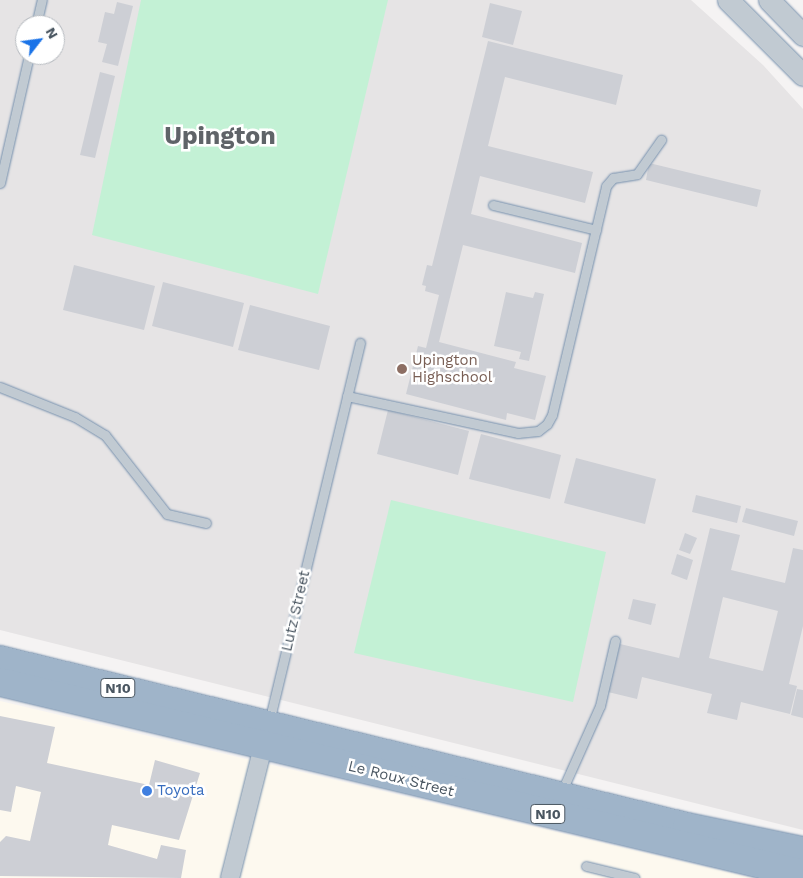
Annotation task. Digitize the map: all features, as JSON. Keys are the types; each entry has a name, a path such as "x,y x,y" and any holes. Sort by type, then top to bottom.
{"highway":[{"name":"Le Roux Street","path":"0,660 266,734 803,874"},
{"name":"Le Roux Street","path":"0,682 266,734 560,795 687,827 803,851"}],"street":[{"path":"728,0 803,75"},
{"path":"769,0 803,35"},
{"name":"Lutz Street","path":"230,878 266,734"}],"lane":[{"path":"38,15 42,0"},
{"path":"0,183 27,65"},
{"path":"347,396 518,433 538,431 552,415 609,180 637,174 661,140"},
{"path":"493,205 596,230"},
{"name":"Lutz Street","path":"266,734 360,343"},
{"path":"0,388 75,416 105,435 168,514 206,523"},
{"path":"560,795 600,706 615,642"},
{"path":"586,866 635,878"}],"shaded area":[{"name":"Upington Highschool","path":"0,0 691,0 763,65 803,109 803,830 0,630"},
{"path":"0,701 753,878 0,878"}],"green space":[{"path":"141,0 388,0 318,294 92,235"},
{"path":"391,500 606,552 573,702 354,653"}],"building":[{"path":"117,2 133,6 118,66 102,62 107,44 98,42 105,12 114,14"},
{"path":"490,3 522,11 513,45 482,37"},
{"path":"488,41 623,75 616,105 505,77 488,146 593,172 585,203 480,176 471,214 582,243 575,273 463,245 439,342 516,362 514,368 546,376 535,420 507,413 506,420 406,394 418,346 426,348 439,295 425,291 426,286 422,285 427,265 432,266"},
{"path":"100,72 115,76 95,158 80,155"},
{"path":"649,163 761,190 757,207 646,180"},
{"path":"74,265 155,286 144,330 63,310"},
{"path":"163,282 244,303 233,347 152,326"},
{"path":"506,292 533,298 535,292 544,294 529,361 519,359 521,352 494,346"},
{"path":"250,305 330,326 319,370 238,350"},
{"path":"388,410 469,431 458,475 377,454"},
{"path":"481,434 561,455 550,499 469,479"},
{"path":"576,458 656,479 645,524 564,503"},
{"path":"696,495 741,506 737,523 692,512"},
{"path":"746,508 798,521 794,536 742,522"},
{"path":"710,528 740,535 731,570 785,583 793,548 803,550 803,626 789,684 797,686 790,714 741,702 737,720 707,713 712,694 642,677 637,699 608,692 620,644 679,658","holes":["723,597 778,611 763,671 709,658"]},
{"path":"685,533 697,538 690,554 679,550"},
{"path":"677,554 693,560 687,580 671,574"},
{"path":"633,599 656,604 651,625 628,619"},
{"path":"797,689 803,690 803,718 791,715"},
{"path":"0,716 55,727 47,763 149,785 155,760 200,773 179,840 112,825 108,845 157,859 161,845 186,850 181,878 0,876 0,842 6,836 30,841 41,792 16,786 11,812 0,810"}],"place":[{"name":"Upington Highschool","path":"402,369"},
{"name":"Toyota","path":"147,791"}],"district":[{"name":"Upington","path":"220,136"}]}
